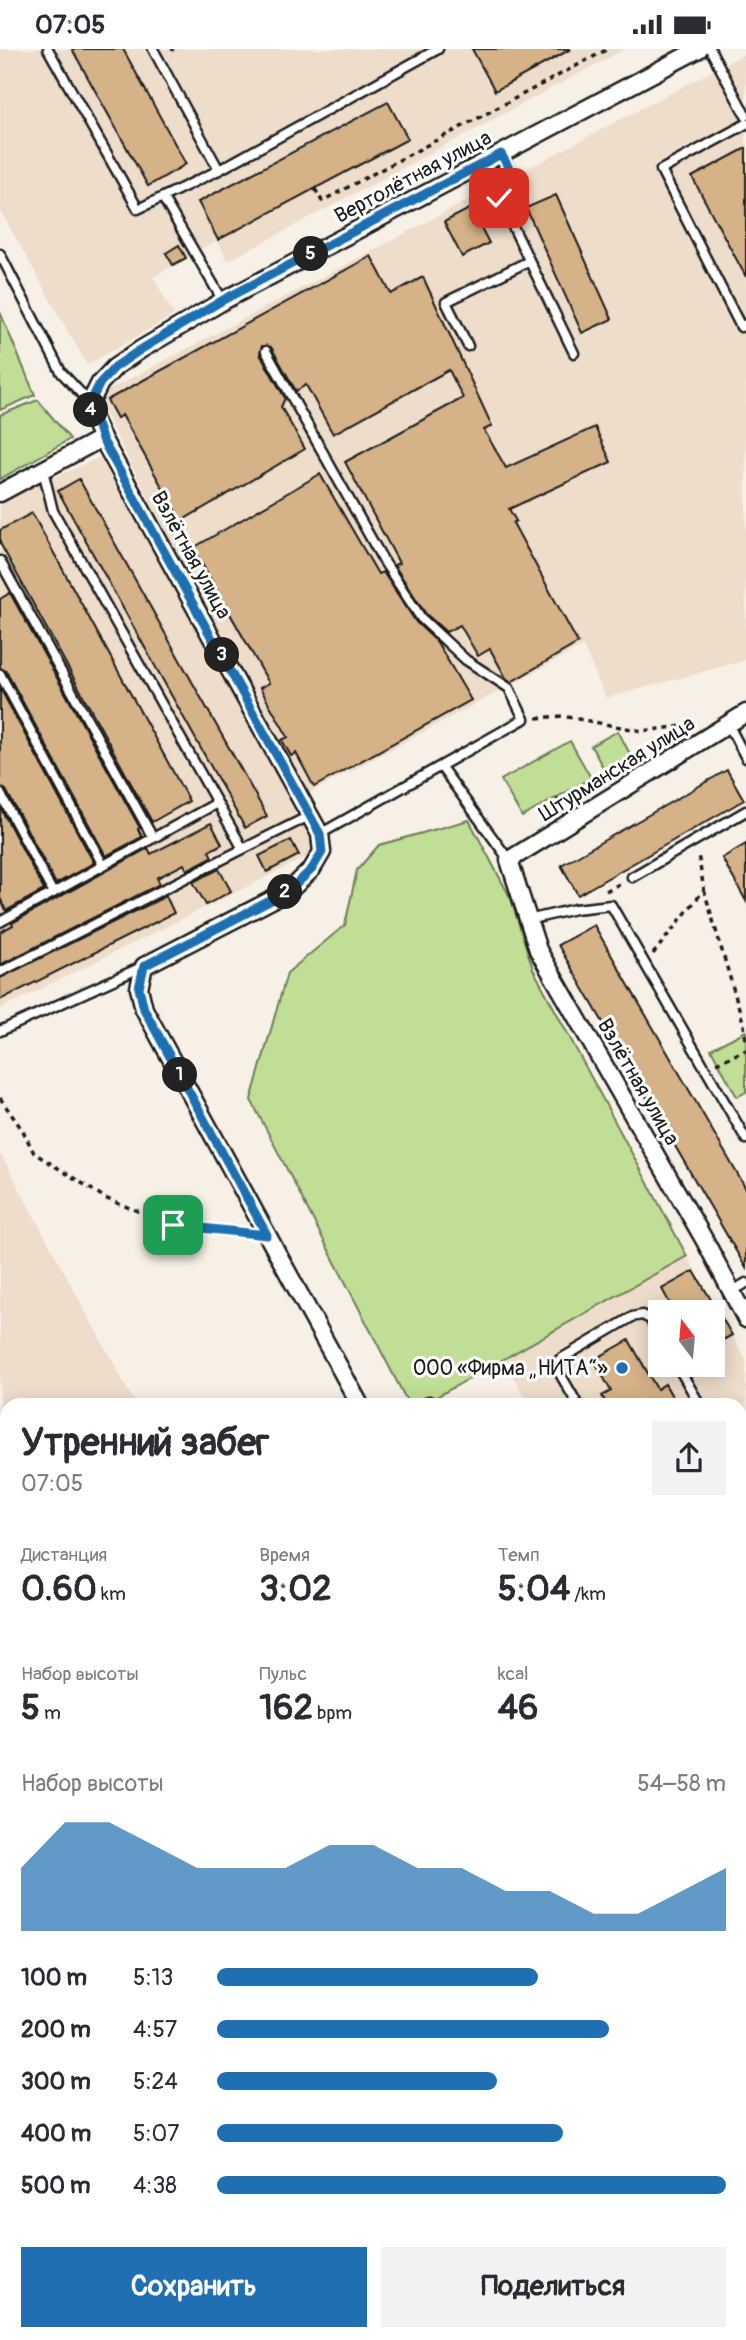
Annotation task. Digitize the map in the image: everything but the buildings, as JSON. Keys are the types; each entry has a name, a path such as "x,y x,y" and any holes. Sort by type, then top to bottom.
{"street":[{"name":"Вертолётная улица","path":"90,403 100,383 137,344 699,49"},
{"name":"Взлётная улица","path":"90,403 102,439 320,834"},
{"path":"0,493 102,439"},
{"name":"Штурманская улица","path":"509,860 746,713"},
{"path":"320,834 322,852 312,869 289,891 144,966 139,988 144,1009 356,1398"},
{"name":"Взлётная улица","path":"509,860 538,950 705,1241 746,1319"}],"lane":[{"path":"48,49 134,207 140,209 219,170 439,49"},
{"path":"153,49 219,170"},
{"path":"710,49 746,117"},
{"path":"746,124 661,170 741,327 746,324"},
{"path":"501,154 520,188 499,198 574,353"},
{"path":"163,198 223,300"},
{"path":"0,254 61,372 90,403"},
{"path":"468,346 446,302 529,261"},
{"path":"267,351 383,560 421,618 466,660 509,688 524,719 320,834"},
{"path":"43,470 53,511 243,849"},
{"path":"0,561 153,838"},
{"path":"0,583 9,575"},
{"path":"0,674 103,865"},
{"path":"728,725 746,758"},
{"path":"440,767 509,860"},
{"path":"0,793 53,893"},
{"path":"0,921 217,803"},
{"path":"632,877 746,811"},
{"path":"0,972 311,815"},
{"path":"528,920 575,909 611,905 746,1139"},
{"path":"0,1031 144,966"},
{"path":"731,1292 746,1283"},
{"path":"574,1398 559,1372 559,1360 632,1317 642,1315 648,1318"},
{"path":"684,1377 696,1398"}],"path":[{"path":"315,189 321,201 608,49"},
{"path":"524,719 562,716 642,731 699,723"},
{"path":"618,763 622,771"},
{"path":"696,841 704,890 744,1025 746,1042"},
{"path":"645,964 704,890"},
{"path":"705,1068 746,1050"},
{"path":"0,1098 23,1131 33,1153 107,1199 173,1225 267,1235"}],"shaded area":[{"path":"0,49 625,49 228,261 217,241 195,252 153,277 174,315 87,365 0,210"},
{"path":"746,53 746,660 606,698 583,646 304,796 96,397"},
{"path":"100,457 321,850 0,1009 0,502"},
{"path":"0,1153 132,1398 0,1398"},
{"name":"ООО «Фирма „НИТА“»","path":"687,1256 712,1300 648,1300 648,1377 725,1377 725,1323 746,1360 746,1398 525,1398 504,1360"}],"green space":[{"path":"0,312 35,395 0,410"},
{"path":"38,400 70,439 0,479 0,415"},
{"path":"618,731 631,756 605,771 591,746"},
{"path":"570,741 591,778 522,817 501,780"},
{"path":"469,820 511,899 533,969 687,1256 434,1398 405,1398 251,1100 287,973 345,925 357,870 379,845"},
{"path":"746,1031 746,1092 737,1097 711,1049"}],"place":[{"name":"ООО «Фирма „НИТА“»","path":"622,1368"}],"route":[{"path":"173,1225 267,1235 144,1009 139,988 144,966 289,891 312,869 322,852 320,834 311,815 102,439 93,419 90,403 100,383 115,367 140,350 223,300 501,154 520,188 499,198"}]}
